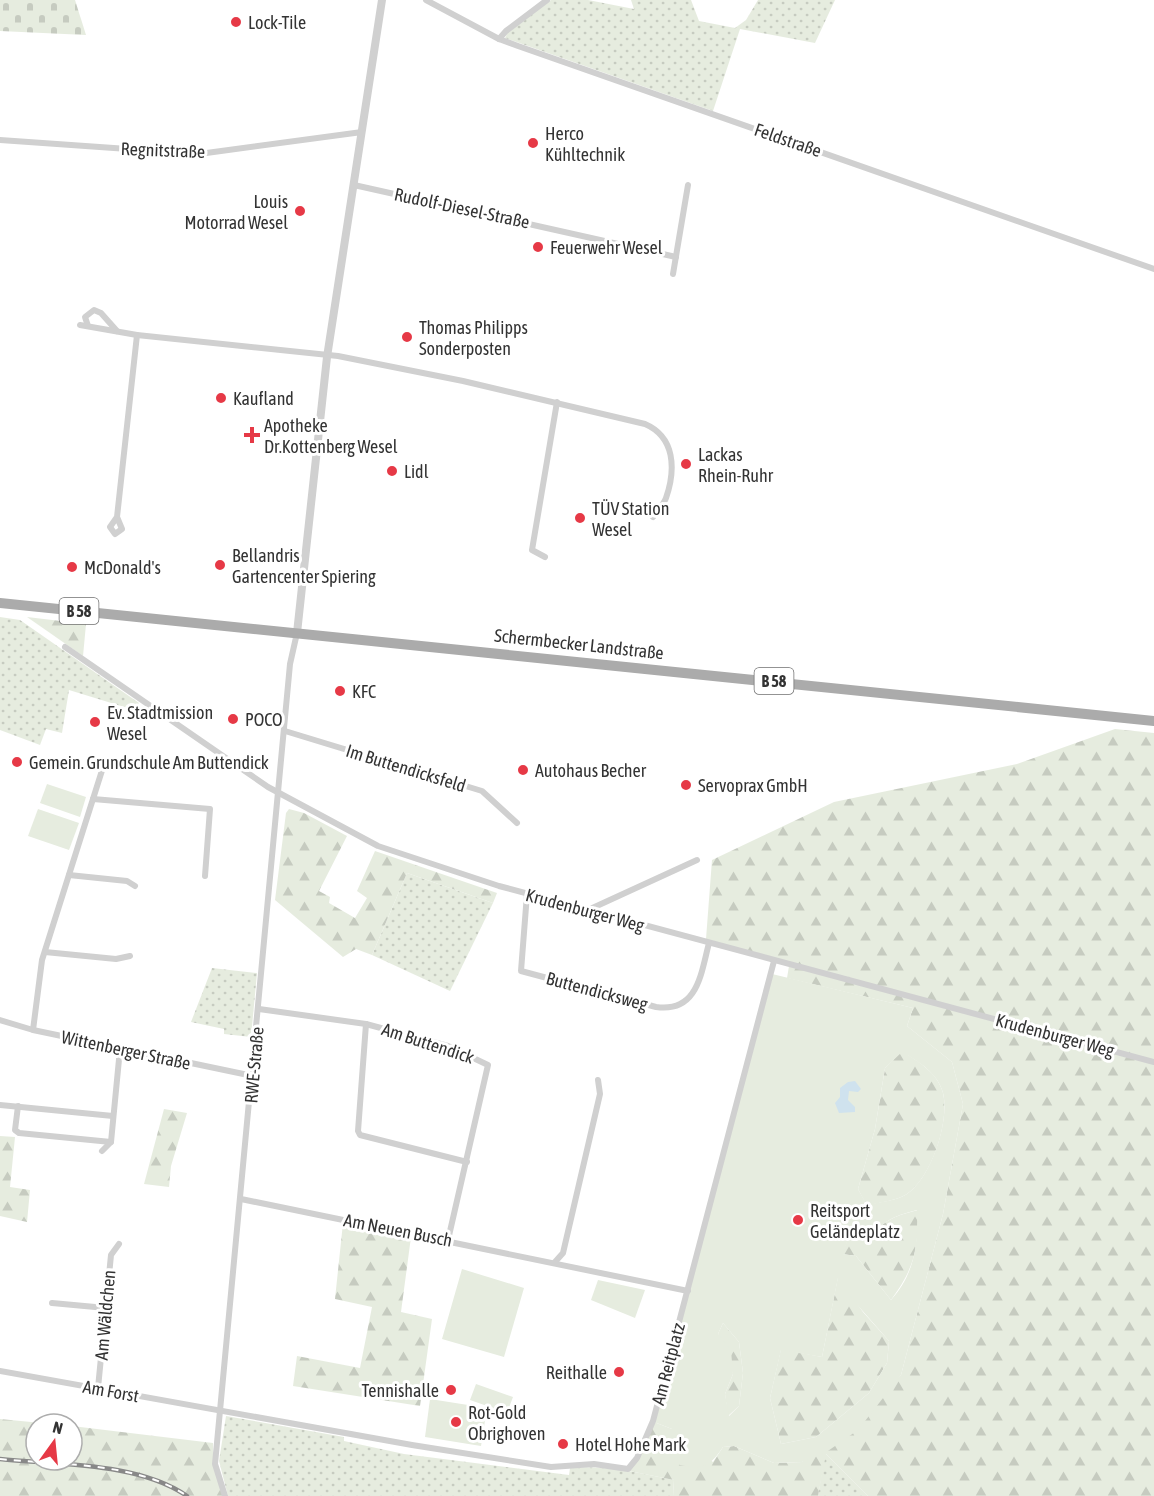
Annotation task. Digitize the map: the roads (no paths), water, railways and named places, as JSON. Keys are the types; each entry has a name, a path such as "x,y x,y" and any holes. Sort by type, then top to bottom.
{"main road":[{"name":"Schermbecker Landstraße","path":"0,603 1154,721"}],"street":[{"path":"297,633 327,357 382,0"},
{"name":"Feldstraße","path":"426,0 499,39 1154,268"},
{"path":"499,39 544,1"},
{"name":"Regnitstraße","path":"0,140 199,154 362,132"},
{"name":"Rudolf-Diesel-Straße","path":"354,185 676,257"},
{"path":"673,274 688,185"},
{"path":"88,326 86,317 94,310 101,313 117,332"},
{"path":"80,326 137,335 327,357 338,356 557,402 645,424 661,433 669,445 671,458 666,499 652,517"},
{"path":"117,518 137,335"},
{"path":"544,557 532,550 557,402"},
{"name":"RWE-Straße","path":"225,1496 216,1464 291,664 297,633"},
{"name":"Krudenburger Weg","path":"65,647 279,794 291,798 378,846 527,894 1154,1062"},
{"name":"Im Buttendicksfeld","path":"285,731 482,791 517,823"},
{"path":"33,1030 45,952 105,761"},
{"path":"93,799 210,809 205,876"},
{"path":"588,910 697,860"},
{"path":"69,875 127,881 135,886"},
{"name":"Buttendicksweg","path":"527,894 521,971 656,1007 676,1007 692,995 709,943"},
{"path":"45,952 116,959 130,956"},
{"name":"Am Reitplatz","path":"221,1412 551,1467 594,1464 628,1469 637,1458 653,1421 774,961"},
{"name":"Am Buttendick","path":"259,1009 366,1024 448,1046 488,1065 448,1240"},
{"name":"Wittenberger Straße","path":"0,1020 33,1030 253,1076"},
{"path":"366,1024 358,1131 360,1135 467,1162"},
{"path":"102,1151 111,1142 120,1048"},
{"path":"555,1262 563,1252 600,1094 598,1080"},
{"path":"0,1105 113,1116"},
{"path":"18,1106 15,1130 19,1134 111,1142"},
{"name":"Am Neuen Busch","path":"241,1198 688,1291"},
{"name":"Am Wäldchen","path":"98,1388 111,1255 119,1244"},
{"path":"52,1304 106,1308"},
{"name":"Am Forst","path":"0,1371 221,1412"}],"water":[{"path":"855,1081 861,1089 858,1092 849,1091 848,1100 855,1107 855,1112 839,1113 835,1103 840,1097 840,1088 848,1082"}],"railway":[{"path":"0,1459 72,1464 122,1471 167,1485 187,1496"}],"place":[{"name":"Lock-Tile","path":"236,22"},
{"name":"Herco Kühltechnik","path":"533,143"},
{"name":"Louis Motorrad Wesel","path":"300,211"},
{"name":"Feuerwehr Wesel","path":"538,247"},
{"name":"Thomas Philipps Sonderposten","path":"407,337"},
{"name":"Kaufland","path":"221,398"},
{"name":"Apotheke Dr.Kottenberg Wesel","path":"252,435"},
{"name":"Lackas Rhein-Ruhr","path":"686,464"},
{"name":"Lidl","path":"392,471"},
{"name":"TÜV Station Wesel","path":"580,518"},
{"name":"Bellandris Gartencenter Spiering","path":"220,565"},
{"name":"McDonald's","path":"72,567"},
{"name":"KFC","path":"340,691"},
{"name":"POCO","path":"233,719"},
{"name":"Ev. Stadtmission Wesel","path":"95,722"},
{"name":"Gemein. Grundschule Am Buttendick","path":"17,762"},
{"name":"Autohaus Becher","path":"523,770"},
{"name":"Servoprax GmbH","path":"686,785"},
{"name":"Reitsport Geländeplatz","path":"798,1220"},
{"name":"Reithalle","path":"619,1372"},
{"name":"Tennishalle","path":"451,1390"},
{"name":"Rot-Gold Obrighoven","path":"456,1422"},
{"name":"Hotel Hohe Mark","path":"563,1444"}]}
